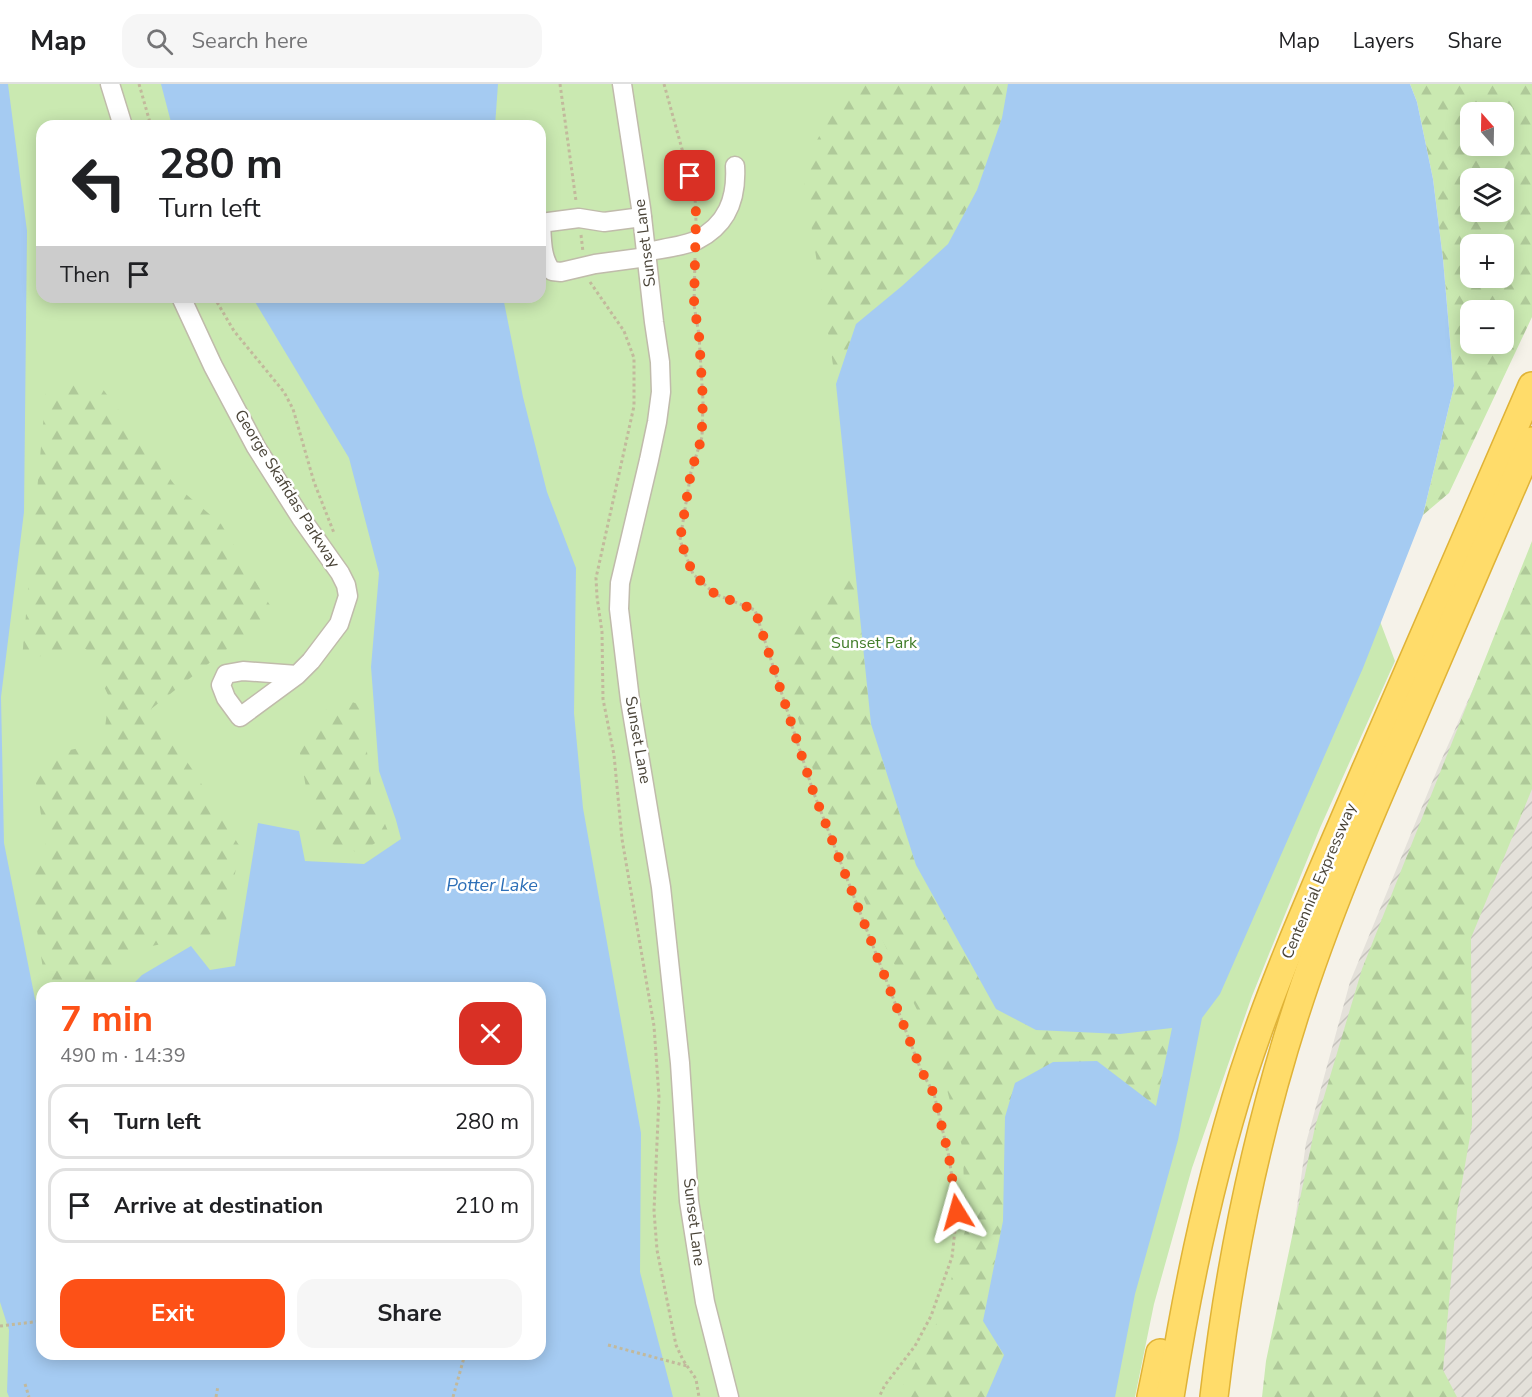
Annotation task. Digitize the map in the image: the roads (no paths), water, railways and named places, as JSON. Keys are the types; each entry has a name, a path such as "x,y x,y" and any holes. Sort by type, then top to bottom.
{"highway":[{"name":"Centennial Expressway","path":"1170,1397 1199,1238 1243,1075 1302,917 1532,386"},
{"name":"Centennial Expressway","path":"1215,1397 1245,1203 1268,1105 1295,1013 1343,879 1532,441"},
{"path":"1151,1397 1171,1306 1213,1184"}],"lane":[{"path":"110,84 121,120"},
{"name":"Sunset Lane","path":"622,84 642,218 660,362 661,392 651,450 620,584 619,609 630,699 661,886 680,1063 689,1201 705,1302 729,1397"},
{"path":"546,262 552,271 561,272 695,241 718,225 729,209 736,182 735,166"},
{"path":"546,222 579,218 604,222 642,218"},
{"name":"George Skafidas Parkway","path":"184,303 213,366 256,447 346,585 348,596 339,624 311,661 297,675"}],"water":[{"name":"Potter Lake","path":"0,84 8,84 27,231 24,512 1,697 4,843 36,1001 36,1360 546,1360 546,982 135,982 142,975 191,946 210,970 235,966 258,823 299,831 305,861 364,864 401,839 379,771 371,667 379,573 349,458 256,303 504,303 523,397 547,492 576,568 574,713 583,808 641,1133 640,1272 673,1397 9,1397 7,1392 9,1330 0,1302"},
{"path":"161,84 498,84 495,120 170,120"},
{"path":"1008,84 1410,84 1417,102 1433,179 1443,259 1454,386 1423,515 1363,668 1220,994 1202,1018 1178,1140 1135,1294 1115,1397 986,1397 1004,1355 983,1321 1003,1221 1005,1117 1015,1083 1053,1062 1097,1061 1156,1106 1172,1028 1120,1034 1036,1030 996,1009 916,865 871,724 836,384 856,324 948,244 977,190 1002,118"}],"park label":[{"name":"Sunset Park","path":"874,643"}]}
